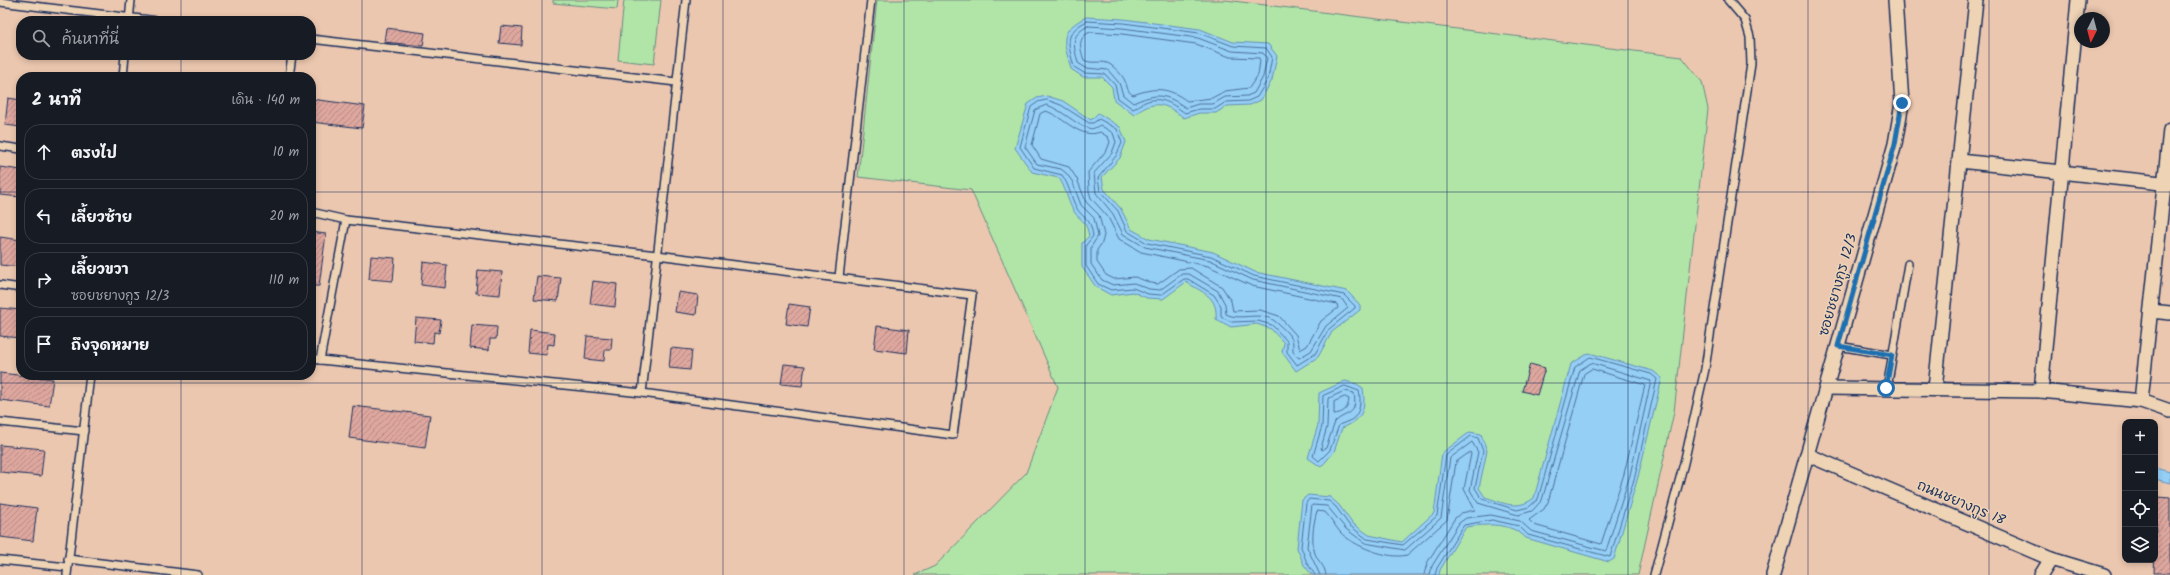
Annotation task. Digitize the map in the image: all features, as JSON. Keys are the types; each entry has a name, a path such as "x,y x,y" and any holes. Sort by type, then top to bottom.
{"street":[{"name":"ซอยชยางกูร 12/3","path":"1774,575 1895,144 1902,103 1895,0"},
{"path":"1935,389 1976,0"},
{"path":"2041,391 2078,0"},
{"path":"2141,401 2167,184 2170,130"},
{"path":"1960,161 2167,184"},
{"path":"2151,311 2170,313"},
{"path":"1826,388 2041,391 2141,401 2170,411"},
{"name":"ถนนชยางกูร 18","path":"1808,455 2051,559 2104,575"},
{"path":"2041,575 2051,559"}],"lane":[{"path":"129,16 131,0"},
{"path":"642,393 686,0"},
{"path":"839,277 871,0"},
{"path":"1654,575 1684,463 1705,369 1751,64 1750,37 1745,20 1728,0"},
{"path":"0,2 106,16"},
{"path":"316,40 676,82"},
{"path":"123,72 125,60"},
{"path":"290,72 291,60"},
{"path":"0,146 16,148"},
{"path":"316,213 346,220 657,255 972,294 953,435 642,393 316,360"},
{"path":"320,360 346,220"},
{"path":"1886,388 1908,264"},
{"path":"0,285 16,287"},
{"path":"1838,346 1892,355"},
{"path":"67,575 89,380"},
{"path":"0,422 84,431"},
{"path":"68,559 198,575"},
{"path":"0,560 68,567"}],"green space":[{"path":"553,0 618,0 617,9 553,3"},
{"path":"624,0 661,0 654,64 618,60"},
{"path":"877,0 1225,0 1682,57 1702,82 1708,109 1674,412 1638,575 915,575 935,566 1026,473 1058,387 971,190 858,177"}],"water":[{"path":"1086,17 1123,19 1200,29 1233,42 1268,44 1277,56 1272,80 1261,100 1250,105 1227,106 1216,113 1199,113 1184,118 1165,106 1154,105 1141,110 1134,115 1114,100 1112,87 1102,77 1083,77 1071,69 1066,51 1065,38 1070,28"},
{"path":"1047,96 1063,101 1091,120 1098,113 1120,127 1126,142 1120,158 1102,177 1104,189 1121,209 1131,229 1149,239 1213,252 1255,272 1347,291 1360,305 1360,310 1332,332 1318,357 1296,371 1282,352 1284,343 1271,329 1257,324 1231,327 1216,319 1215,305 1212,300 1203,292 1186,282 1163,299 1147,298 1133,292 1111,295 1096,287 1082,267 1082,243 1089,236 1086,226 1073,210 1059,178 1032,172 1015,148 1028,104 1037,98"},
{"path":"1589,353 1653,371 1662,378 1638,477 1614,559 1609,562 1526,538 1513,529 1498,525 1482,525 1466,527 1440,570 1439,575 1312,575 1304,565 1297,548 1302,500 1308,495 1330,497 1339,505 1352,523 1369,535 1402,542 1434,513 1442,453 1470,432 1481,434 1487,451 1479,488 1485,497 1510,505 1522,504 1534,498 1571,364"},
{"path":"1345,381 1357,384 1363,388 1364,402 1362,413 1355,421 1342,428 1334,452 1321,467 1308,458 1318,425 1319,393"},
{"path":"2158,469 2170,472 2170,483 2158,480"}],"building":[{"path":"501,26 522,28 521,45 499,43"},
{"path":"386,28 425,33 423,46 384,42"},
{"path":"8,98 16,99 16,126 5,125"},
{"path":"316,100 365,106 362,128 316,123"},
{"path":"0,167 16,169 16,197 0,195"},
{"path":"316,233 326,234 319,286 316,286"},
{"path":"0,237 16,239 16,267 0,265"},
{"path":"371,256 395,258 393,281 369,279"},
{"path":"423,262 447,265 445,288 421,285"},
{"path":"478,270 502,272 500,295 476,293"},
{"path":"537,276 561,278 558,301 534,299"},
{"path":"593,281 617,284 615,307 590,304"},
{"path":"678,292 698,295 696,315 675,312"},
{"path":"789,304 810,307 807,327 786,324"},
{"path":"0,308 16,310 16,338 0,336"},
{"path":"416,318 441,320 439,333 434,332 433,343 414,341"},
{"path":"472,325 497,327 496,339 490,339 489,350 470,348"},
{"path":"877,326 909,330 907,353 874,349"},
{"path":"530,330 555,333 554,345 548,344 547,355 528,353"},
{"path":"587,336 612,338 611,350 605,350 604,361 585,359"},
{"path":"671,348 692,350 690,370 669,368"},
{"path":"784,364 805,366 802,386 781,384"},
{"path":"1530,364 1545,368 1537,395 1522,391"},
{"path":"0,373 16,375 16,380 53,380 49,406 0,400"},
{"path":"353,406 430,415 425,448 349,438"},
{"path":"0,445 44,449 41,476 0,472"},
{"path":"2158,497 2170,498 2170,573 2154,573 2154,563 2158,563"},
{"path":"0,503 37,508 33,541 0,537"}],"route":[{"path":"1886,388 1892,355 1838,346 1895,144 1902,103"}]}
